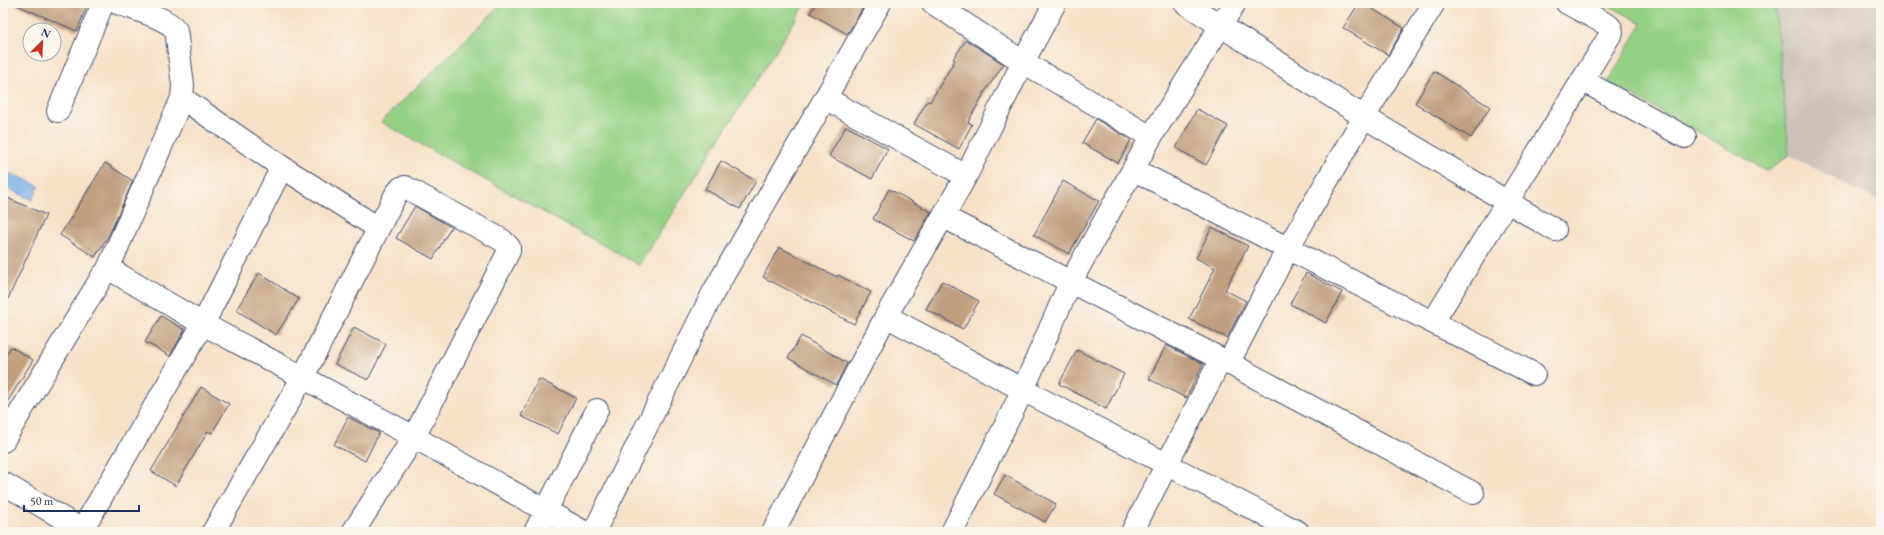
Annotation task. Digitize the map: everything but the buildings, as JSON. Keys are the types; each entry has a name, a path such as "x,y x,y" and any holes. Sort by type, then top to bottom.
{"street":[{"path":"58,111 103,3"},
{"path":"3,441 102,275 107,271 182,98 183,86 176,30 172,25 164,21 117,3"},
{"path":"594,532 713,293 880,3"},
{"path":"933,3 1023,62 1151,137"},
{"path":"773,532 886,316 944,217 1023,62 1056,3"},
{"path":"1185,3 1364,117 1555,230"},
{"path":"952,532 1023,390 1070,283 1151,137 1234,3"},
{"path":"1132,532 1166,465 1288,248 1364,117 1434,3"},
{"path":"1433,322 1612,32 1608,25 1567,3"},
{"path":"1582,80 1685,137"},
{"path":"182,98 282,167 378,228"},
{"path":"825,98 966,176"},
{"path":"5,490 84,531 203,324 282,167"},
{"path":"1134,170 1534,374"},
{"path":"213,532 303,377 398,191 401,188 406,187 502,240 510,251 414,437 353,532"},
{"path":"944,217 1473,493"},
{"path":"107,271 114,271 203,324 414,437 584,532"},
{"path":"886,316 1166,465 1298,532"},
{"path":"535,532 598,410"}],"shaded area":[{"path":"1775,3 1881,3 1881,202 1789,155"}],"green space":[{"path":"503,3 806,3 639,265 381,122"},
{"path":"1604,3 1775,3 1789,155 1768,171 1608,82 1642,23"}],"water":[{"path":"11,173 39,186 33,200 4,187"}]}
